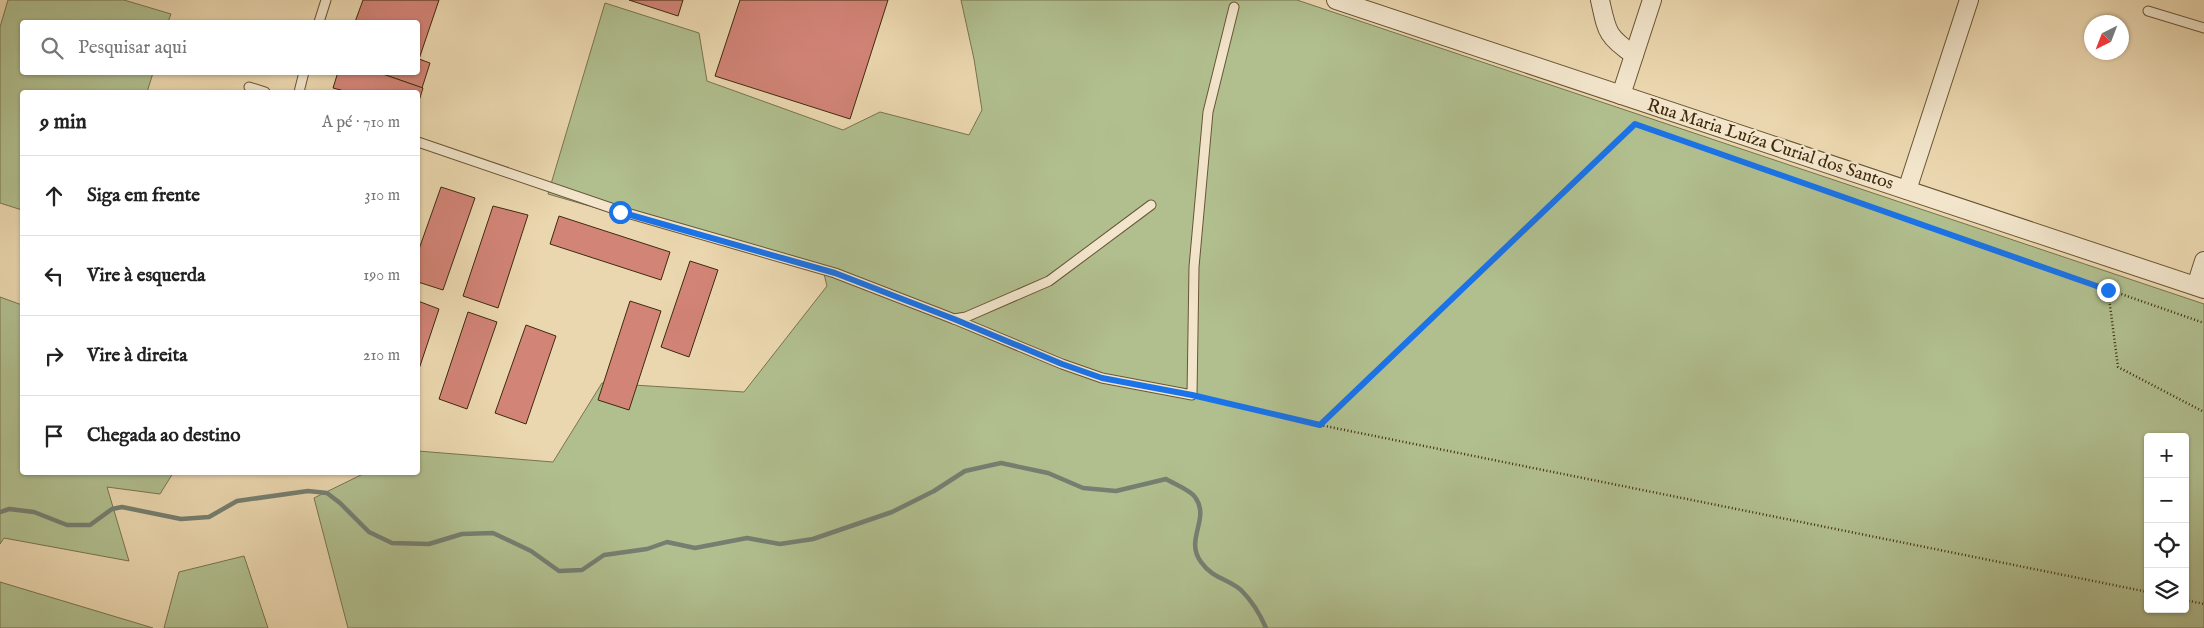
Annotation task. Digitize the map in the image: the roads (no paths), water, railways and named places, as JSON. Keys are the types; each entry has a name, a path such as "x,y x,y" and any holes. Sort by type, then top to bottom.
{"street":[{"name":"Rua Maria Luíza Curial dos Santos","path":"1336,0 2200,288"},
{"path":"1600,0 1607,29 1611,37 1634,55"},
{"path":"1621,95 1652,0"},
{"path":"1907,190 1969,0"},
{"path":"2200,288 2204,261"}],"lane":[{"path":"320,20 326,0"},
{"path":"420,143 620,212 835,273 954,319 1062,364 1102,378 1192,395 1194,267 1208,112 1234,7"},
{"path":"2148,11 2204,28"},
{"path":"300,90 303,75"},
{"path":"249,87 259,90"},
{"path":"954,319 966,318 1049,281 1152,205"}],"waterway":[{"path":"0,512 9,509 34,512 67,525 90,525 112,509 122,507 181,519 209,517 237,501 308,491 327,493 340,503 369,532 392,543 429,544 462,534 493,533 531,551 559,571 582,570 604,555 647,549 667,542 695,548 747,538 780,544 813,539 892,512 934,491 965,471 1001,463 1048,473 1083,488 1116,491 1166,479 1193,494 1199,505 1200,513 1195,545 1201,562 1210,572 1241,590 1255,608 1266,628"}]}
